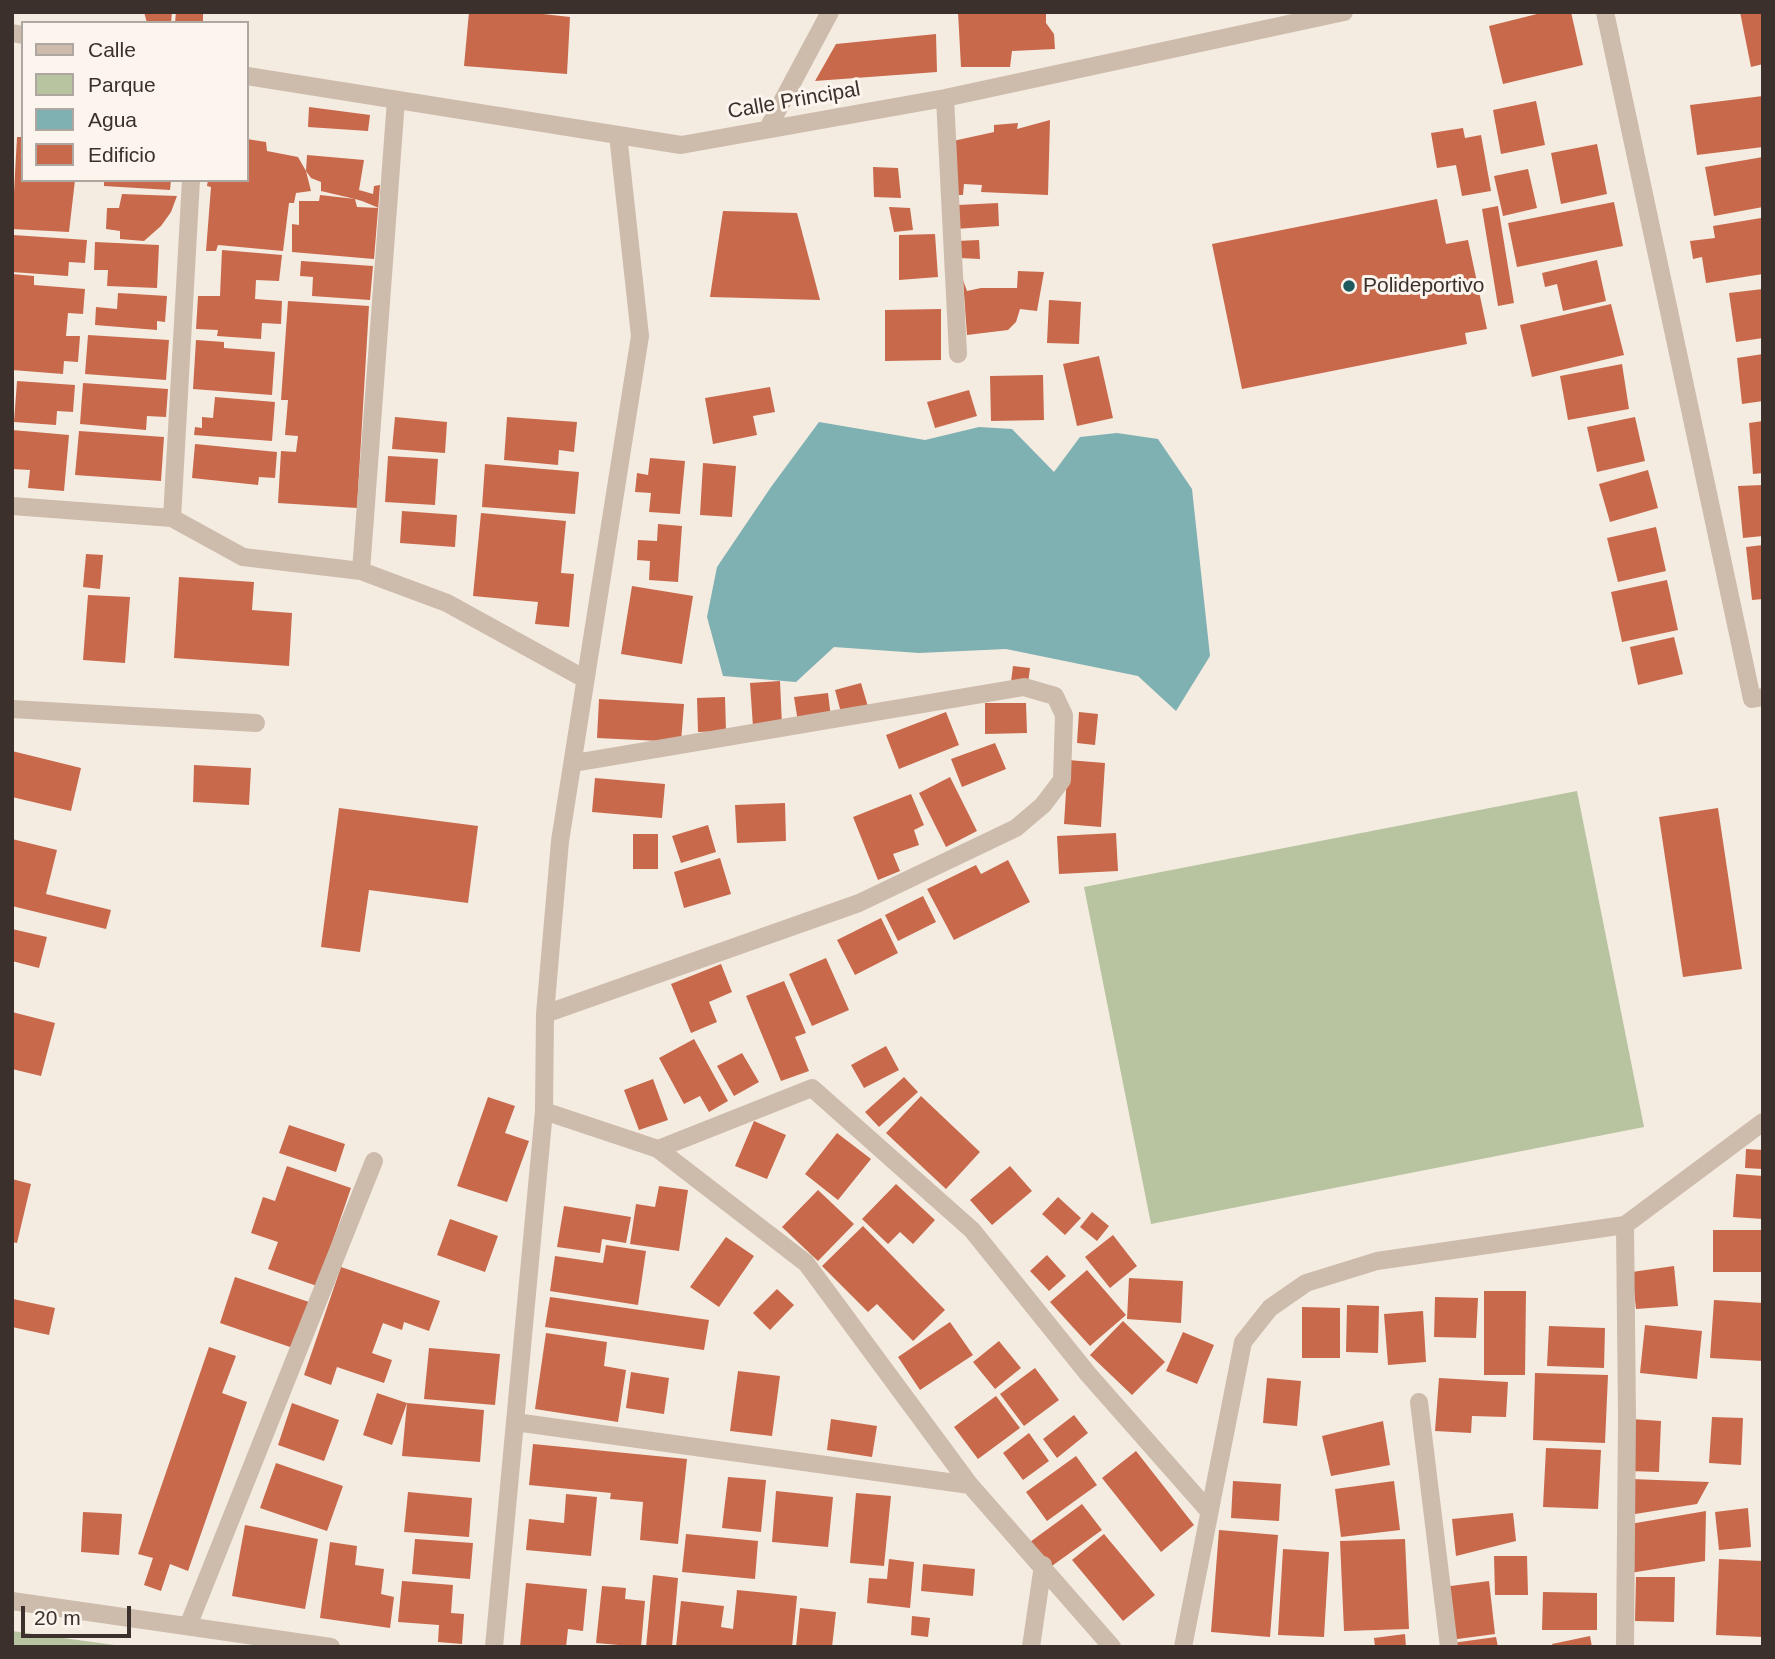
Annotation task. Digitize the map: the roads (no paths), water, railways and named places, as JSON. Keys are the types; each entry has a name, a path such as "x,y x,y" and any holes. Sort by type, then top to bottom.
{"street":[{"path":"768,128 830,12"},
{"name":"Calle Principal","path":"248,76 681,145 945,98 1344,12"},
{"path":"1605,12 1752,699 1763,697"},
{"path":"945,98 958,354"},
{"path":"361,570 396,100"},
{"path":"494,1647 544,1111 545,1014 560,841 640,336 618,135"},
{"path":"172,518 191,182"},
{"path":"12,506 172,518 243,557 361,570 447,603 584,679"},
{"path":"545,1014 859,903 1016,828 1043,805 1062,780 1064,715 1055,696 1024,687 574,763"},
{"path":"12,709 256,723"},
{"path":"658,1149 812,1088 972,1230 1088,1374 1209,1510"},
{"path":"544,1111 658,1149 806,1263 971,1485 1112,1647"},
{"path":"1183,1647 1243,1342 1270,1308 1306,1283 1377,1261 1625,1225 1763,1122"},
{"path":"188,1626 374,1161"},
{"path":"1625,1225 1625,1647"},
{"path":"1419,1402 1449,1647"},
{"path":"515,1422 971,1485"},
{"path":"1031,1647 1043,1565"},
{"path":"12,1601 331,1647"}],"water":[{"path":"819,422 925,440 979,427 1012,429 1054,472 1080,437 1117,433 1158,439 1192,489 1210,656 1176,711 1138,676 1006,649 919,653 834,647 796,682 723,676 707,617 717,567"}],"place":[{"name":"Polideportivo","path":"1349,286"}]}
